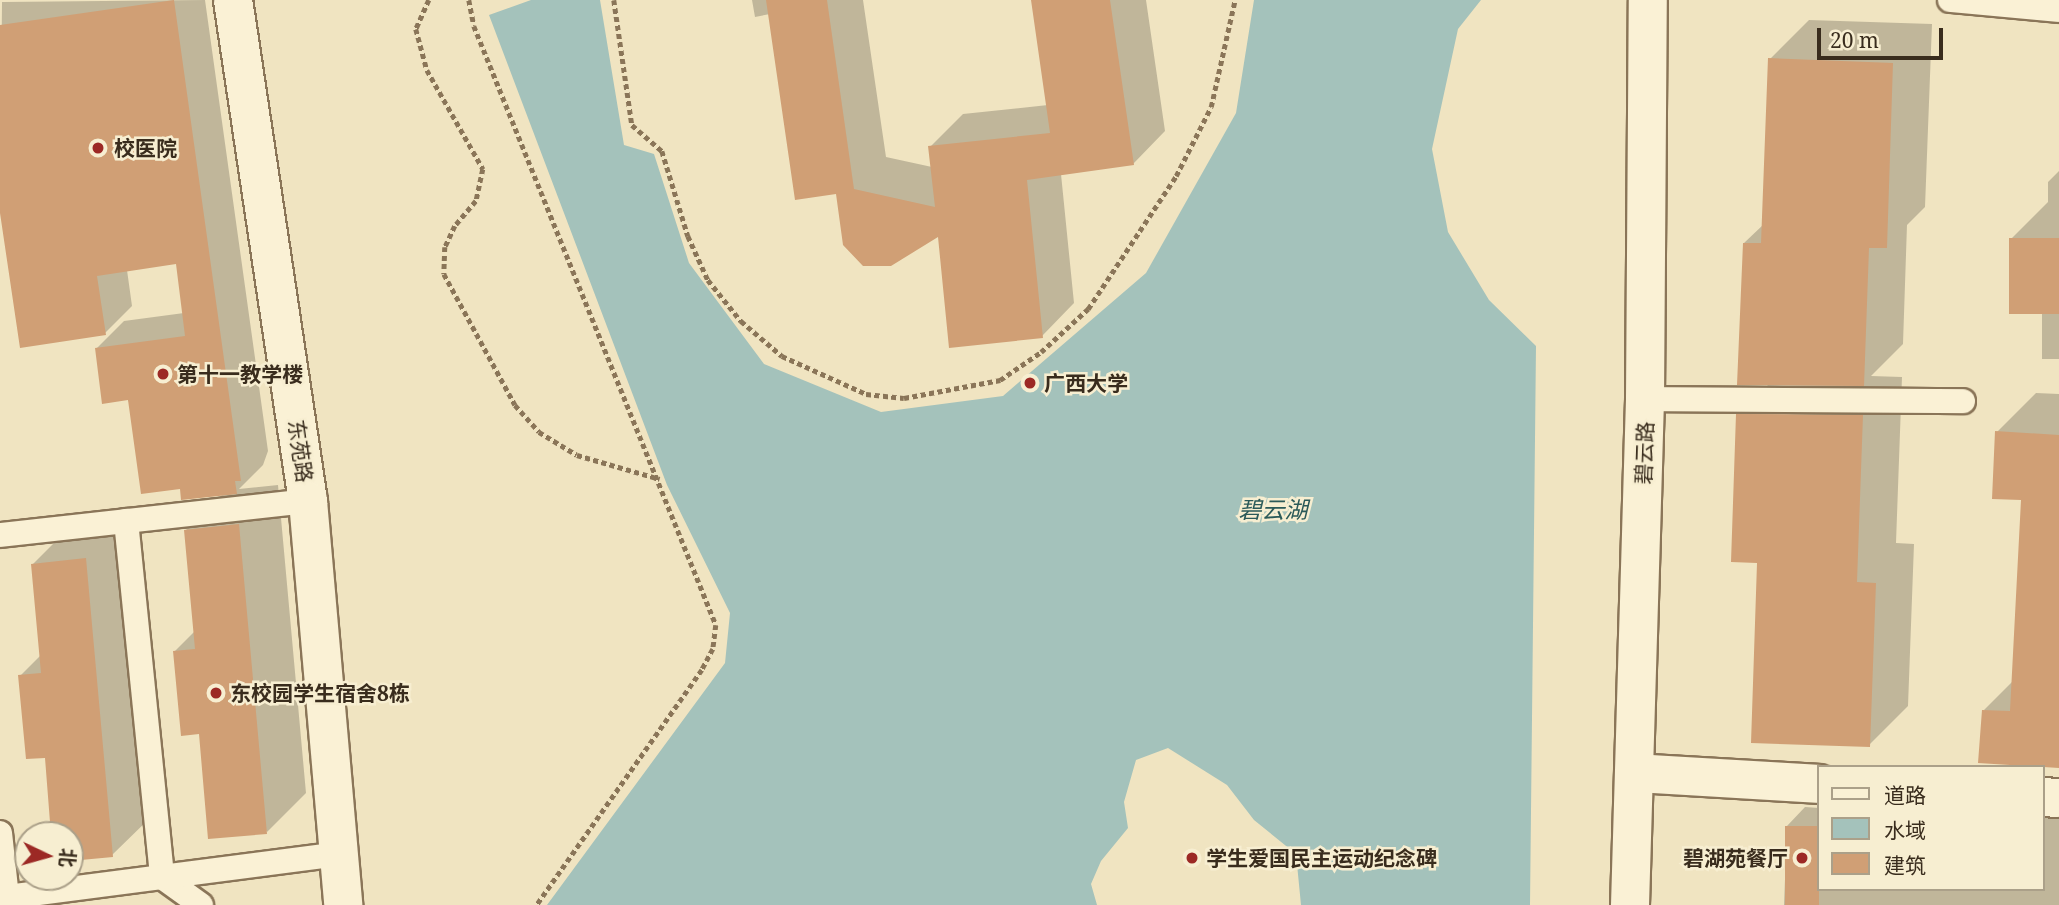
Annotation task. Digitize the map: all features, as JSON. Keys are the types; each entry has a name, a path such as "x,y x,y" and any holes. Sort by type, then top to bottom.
{"street":[{"name":"东苑路","path":"233,0 308,501 343,905"},
{"name":"碧云路","path":"1630,905 1646,399 1648,0"},
{"path":"1635,774 1818,784"}],"lane":[{"path":"1950,0 2059,10"},
{"path":"1646,399 1963,401"},
{"path":"0,535 308,501"},
{"path":"126,521 162,877 201,905"},
{"path":"0,833 3,897 340,854"}],"path":[{"path":"429,0 416,29 427,70 483,169 476,201 455,226 445,247 444,274 514,405 539,432 578,455 660,479"},
{"path":"469,0 474,26 710,601 716,625 713,649 537,905"},
{"path":"614,0 632,125 662,151 688,236 708,280 741,321 782,356 866,394 904,398 1000,380 1041,352 1088,309 1176,176 1211,107 1235,0"}],"water":[{"name":"碧云湖","path":"531,0 600,0 624,145 654,154 689,263 764,364 881,412 1003,396 1146,273 1236,113 1254,0 1481,0 1458,29 1432,149 1448,232 1489,300 1536,346 1530,905 1301,905 1296,854 1254,820 1227,785 1168,748 1136,760 1124,802 1128,828 1101,861 1091,884 1097,905 547,905 725,663 730,613 667,485 489,15"}],"building":[{"name":"校医院","path":"174,0 241,481 235,481 237,494 181,500 180,489 141,494 128,400 102,404 95,348 185,336 176,264 97,276 106,335 20,348 0,213 0,25"},
{"path":"766,0 827,0 854,189 935,207 928,146 1050,133 1031,0 1110,0 1134,165 1027,180 1043,338 949,348 938,237 891,266 863,266 843,245 836,194 795,200"},
{"path":"1768,58 1893,63 1887,248 1869,248 1864,386 1737,385 1743,243 1761,243"},
{"path":"2009,238 2059,238 2059,314 2009,314"},
{"path":"1736,414 1863,415 1857,582 1876,583 1870,747 1751,743 1757,563 1731,562"},
{"path":"1995,431 2059,435 2059,768 2045,765 1978,763 1982,710 2010,711 2021,500 1992,499"},
{"name":"东校园学生宿舍8栋","path":"239,524 267,834 208,839 199,734 181,736 173,651 195,649 184,530"},
{"path":"86,558 113,857 84,860 84,821 50,821 45,758 26,759 18,675 41,673 31,564"},
{"path":"1785,826 1818,826 1819,905 1785,905"}],"place":[{"name":"校医院","path":"98,148"},
{"name":"第十一教学楼","path":"163,374"},
{"name":"广西大学","path":"1030,383"},
{"name":"东校园学生宿舍8栋","path":"216,693"},
{"name":"学生爱国民主运动纪念碑","path":"1192,858"},
{"name":"碧湖苑餐厅","path":"1802,858"}]}
